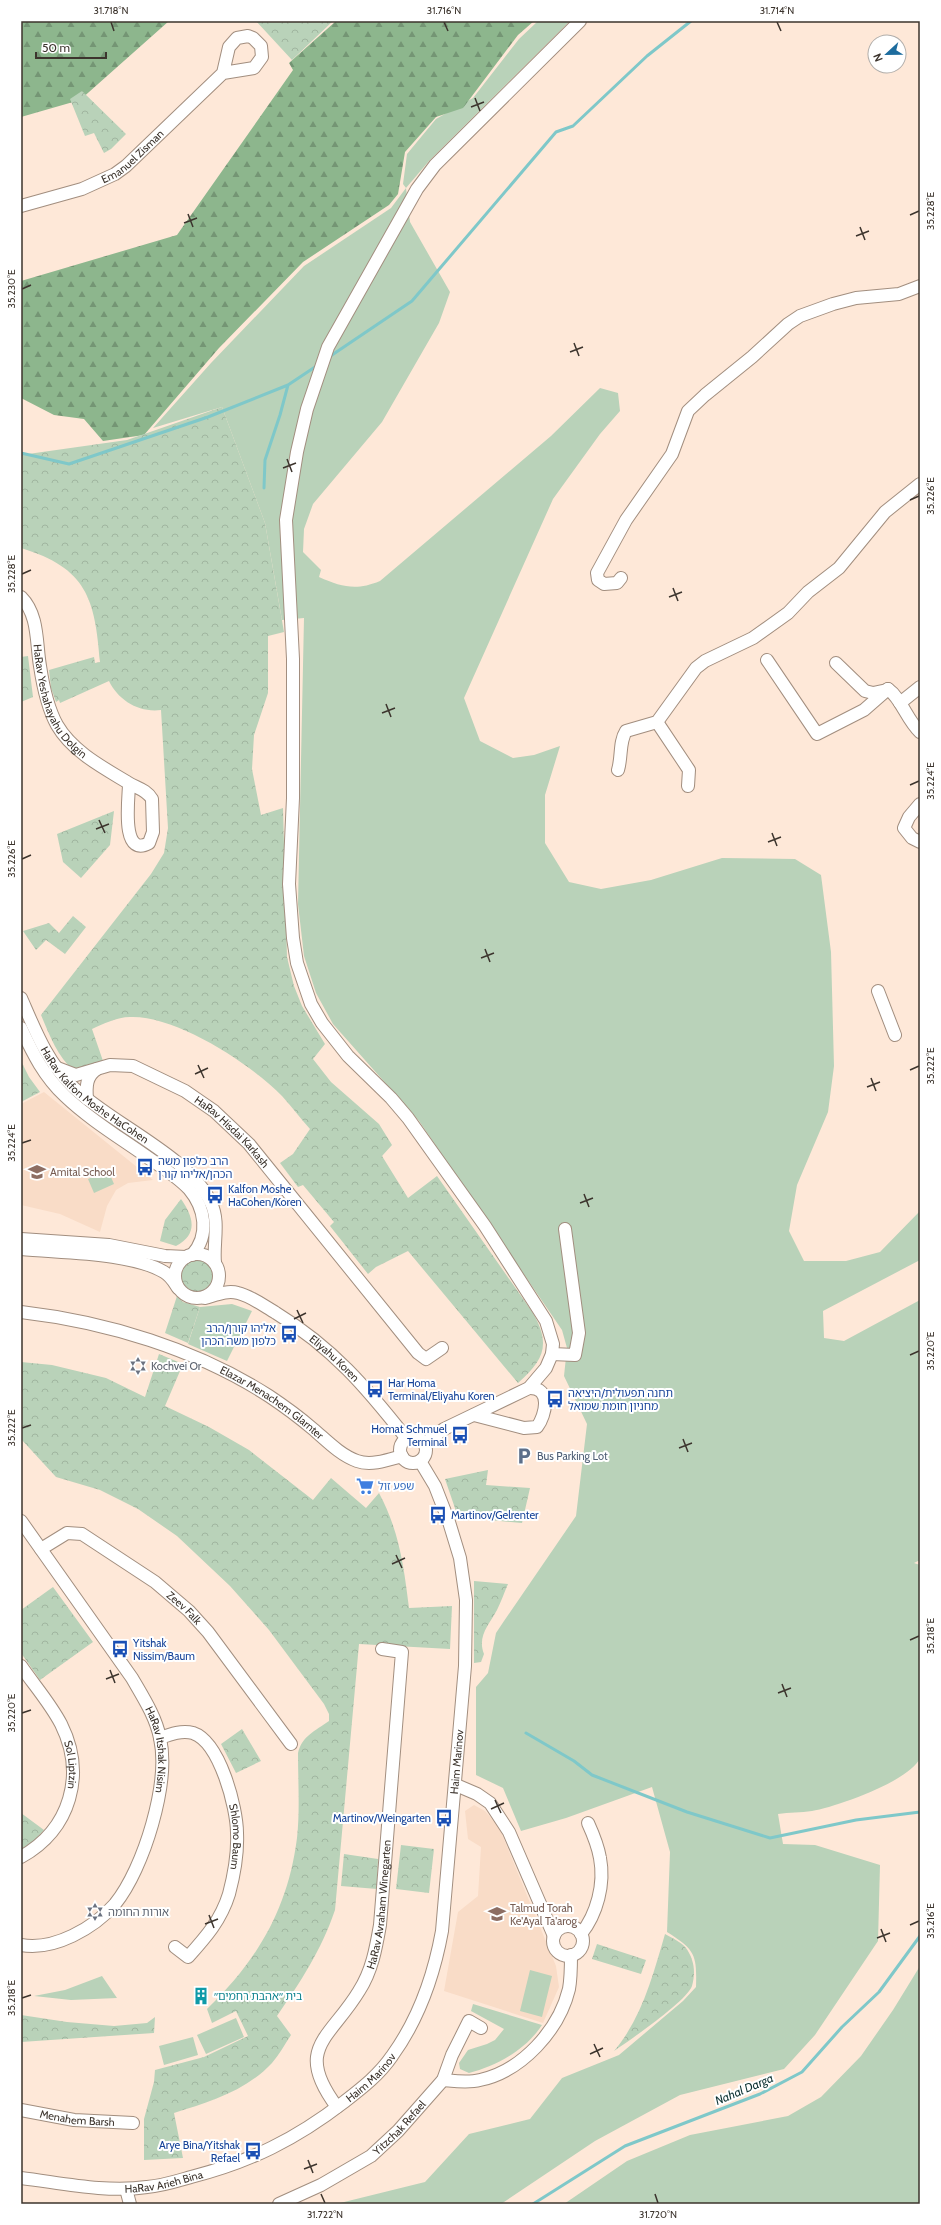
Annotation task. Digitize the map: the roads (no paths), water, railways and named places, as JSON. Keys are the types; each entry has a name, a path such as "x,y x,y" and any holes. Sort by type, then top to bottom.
{"street":[{"path":"425,1443 444,1430 529,1388 542,1374 552,1354 553,1344 546,1322 485,1226 405,1114 334,1039 311,1004 303,984 293,938 290,884 293,784 292,659 286,520 297,452 307,409 320,367 328,347 417,189 435,165 580,21"},
{"name":"Emanuel Zisman","path":"21,206 82,189 115,174 223,73"},
{"path":"621,578 617,583 604,584 598,580 597,573 626,520 672,454 688,411 705,395 752,357 788,324 800,316 833,304 856,298 899,294 920,286"},
{"path":"618,770 622,757 622,738 626,731 656,722 696,668 705,661 753,638 788,613 808,592 838,568 885,512 920,484"},
{"name":"HaRav Yeshahayahu Dolgin","path":"21,597 29,605 34,621 47,699 58,726 78,750 129,784"},
{"path":"767,660 817,734 864,710 888,689"},
{"path":"836,663 865,691 873,693 888,689"},
{"path":"900,703 920,687"},
{"path":"888,689 900,703 912,724 920,732"},
{"path":"656,722 689,770 688,786"},
{"path":"920,804 909,817 904,828 912,838 920,842"},
{"path":"878,991 895,1035"},
{"name":"HaRav Kalfon Moshe HaCohen","path":"21,998 45,1050 55,1067 87,1099 177,1163 203,1188 212,1204 216,1219 217,1267"},
{"name":"HaRav Kalfon Moshe HaCohen","path":"21,1028 41,1068 65,1097 87,1115 170,1173 193,1195 202,1214 203,1233 197,1249 189,1256"},
{"name":"HaRav Hisdai Karkash","path":"55,1067 76,1075 102,1067 122,1064 146,1071 185,1091 214,1111 249,1144 418,1353 426,1359 442,1348"},
{"path":"87,1099 88,1081 92,1072 102,1067"},
{"path":"552,1354 574,1355 579,1333 564,1229"},
{"path":"21,1239 109,1245 165,1256 207,1256 217,1267 219,1284 211,1294 205,1298 190,1298 178,1288 165,1273 134,1262 108,1257 21,1249"},
{"path":"178,1288 176,1283 176,1271 189,1256"},
{"name":"Eliyahu Koren","path":"217,1267 247,1296 308,1334 340,1360 368,1389 406,1439"},
{"name":"Eliyahu Koren","path":"205,1298 231,1292 247,1296"},
{"name":"Elazar Menachem Glarnter","path":"21,1312 79,1321 131,1335 188,1355 238,1378 269,1396 303,1420 340,1451 357,1461 375,1462 402,1456"},
{"path":"474,1415 524,1428 537,1427 546,1411 545,1402 541,1392 536,1388 529,1388"},
{"path":"417,1437 425,1443 426,1453 420,1461 410,1463 402,1456 400,1447 406,1439 417,1437"},
{"name":"Haim Marinov","path":"337,2108 374,2078 392,2056 410,2024 429,1980 442,1931 456,1785 466,1647 464,1585 460,1558 449,1522 435,1486 420,1461"},
{"name":"HaRav Itshak Nisim","path":"21,1521 132,1678 151,1714 160,1738 163,1769 155,1808 140,1860 122,1893 104,1914 65,1938 39,1945 21,1945"},
{"name":"Zeev Falk","path":"41,1549 66,1533 82,1534 155,1582 189,1610 208,1632 291,1744"},
{"name":"HaRav Avraham Winegarten","path":"337,2108 326,2092 320,2079 318,2049 326,2035 359,1992 367,1977 373,1962 380,1925 402,1652 382,1649"},
{"name":"Sol Liptzin","path":"21,1666 60,1723 69,1746 73,1772 69,1798 61,1819 49,1837 21,1857"},
{"name":"Shlomo Baum","path":"160,1738 174,1733 192,1733 201,1738 211,1749 230,1790 238,1833 229,1894 217,1922 188,1957 175,1947"},
{"path":"456,1785 477,1794 490,1803 509,1832 554,1936 554,1945 558,1952 571,1955"},
{"path":"443,2080 472,2081 490,2077 513,2066 535,2049 554,2023 569,1989 571,1955 581,1947 581,1934 590,1923 602,1874 600,1858 588,1823"},
{"path":"554,1936 556,1932 565,1926 574,1928 581,1934"},
{"name":"Yitzchak Refael","path":"279,2204 321,2185 371,2156 415,2113 443,2080 452,2055 469,2021 481,2028"},
{"name":"HaRav Arieh Bina","path":"21,2178 126,2189 148,2187 172,2182 252,2158 302,2132 337,2108"},
{"name":"Menahem Barsh","path":"21,2110 82,2121 133,2123"},
{"path":"126,2189 130,2204"}],"waterway":[{"path":"329,357 412,301 556,132 573,126 647,56 691,21"},
{"path":"264,488 265,460 288,385 318,365"},
{"path":"21,453 69,464 208,417 288,385"},
{"path":"526,1733 574,1761 592,1775 687,1812 770,1838 856,1820 920,1812"},
{"name":"Nahal Darga","path":"533,2204 625,2146 760,2094 802,2072 842,2027 879,1992 920,1936"}],"place":[{"name":"הרב כלפון משה הכהן/אליהו קורן","path":"145,1167"},
{"name":"Amital School","path":"37,1172"},
{"name":"Kalfon Moshe HaCohen/Koren","path":"215,1195"},
{"name":"אליהו קורן/הרב כלפון משה הכהן","path":"289,1334"},
{"name":"Kochvei Or","path":"138,1366"},
{"name":"Har Homa Terminal/Eliyahu Koren","path":"375,1389"},
{"name":"תחנה תפעולית/היציאה מחניון חומת שמואל","path":"555,1399"},
{"name":"Homat Schmuel Terminal","path":"460,1435"},
{"name":"Bus Parking Lot","path":"524,1456"},
{"name":"שפע זול","path":"365,1486"},
{"name":"Martinov/Gelrenter","path":"438,1515"},
{"name":"Yitshak Nissim/Baum","path":"120,1649"},
{"name":"Martinov/Weingarten","path":"444,1818"},
{"name":"אורות החומה","path":"95,1912"},
{"name":"Talmud Torah Ke'Ayal Ta'arog","path":"497,1914"},
{"name":"בית ״אהבת רחמים״","path":"201,1996"},
{"name":"Arye Bina/Yitshak Refael","path":"253,2151"}]}
